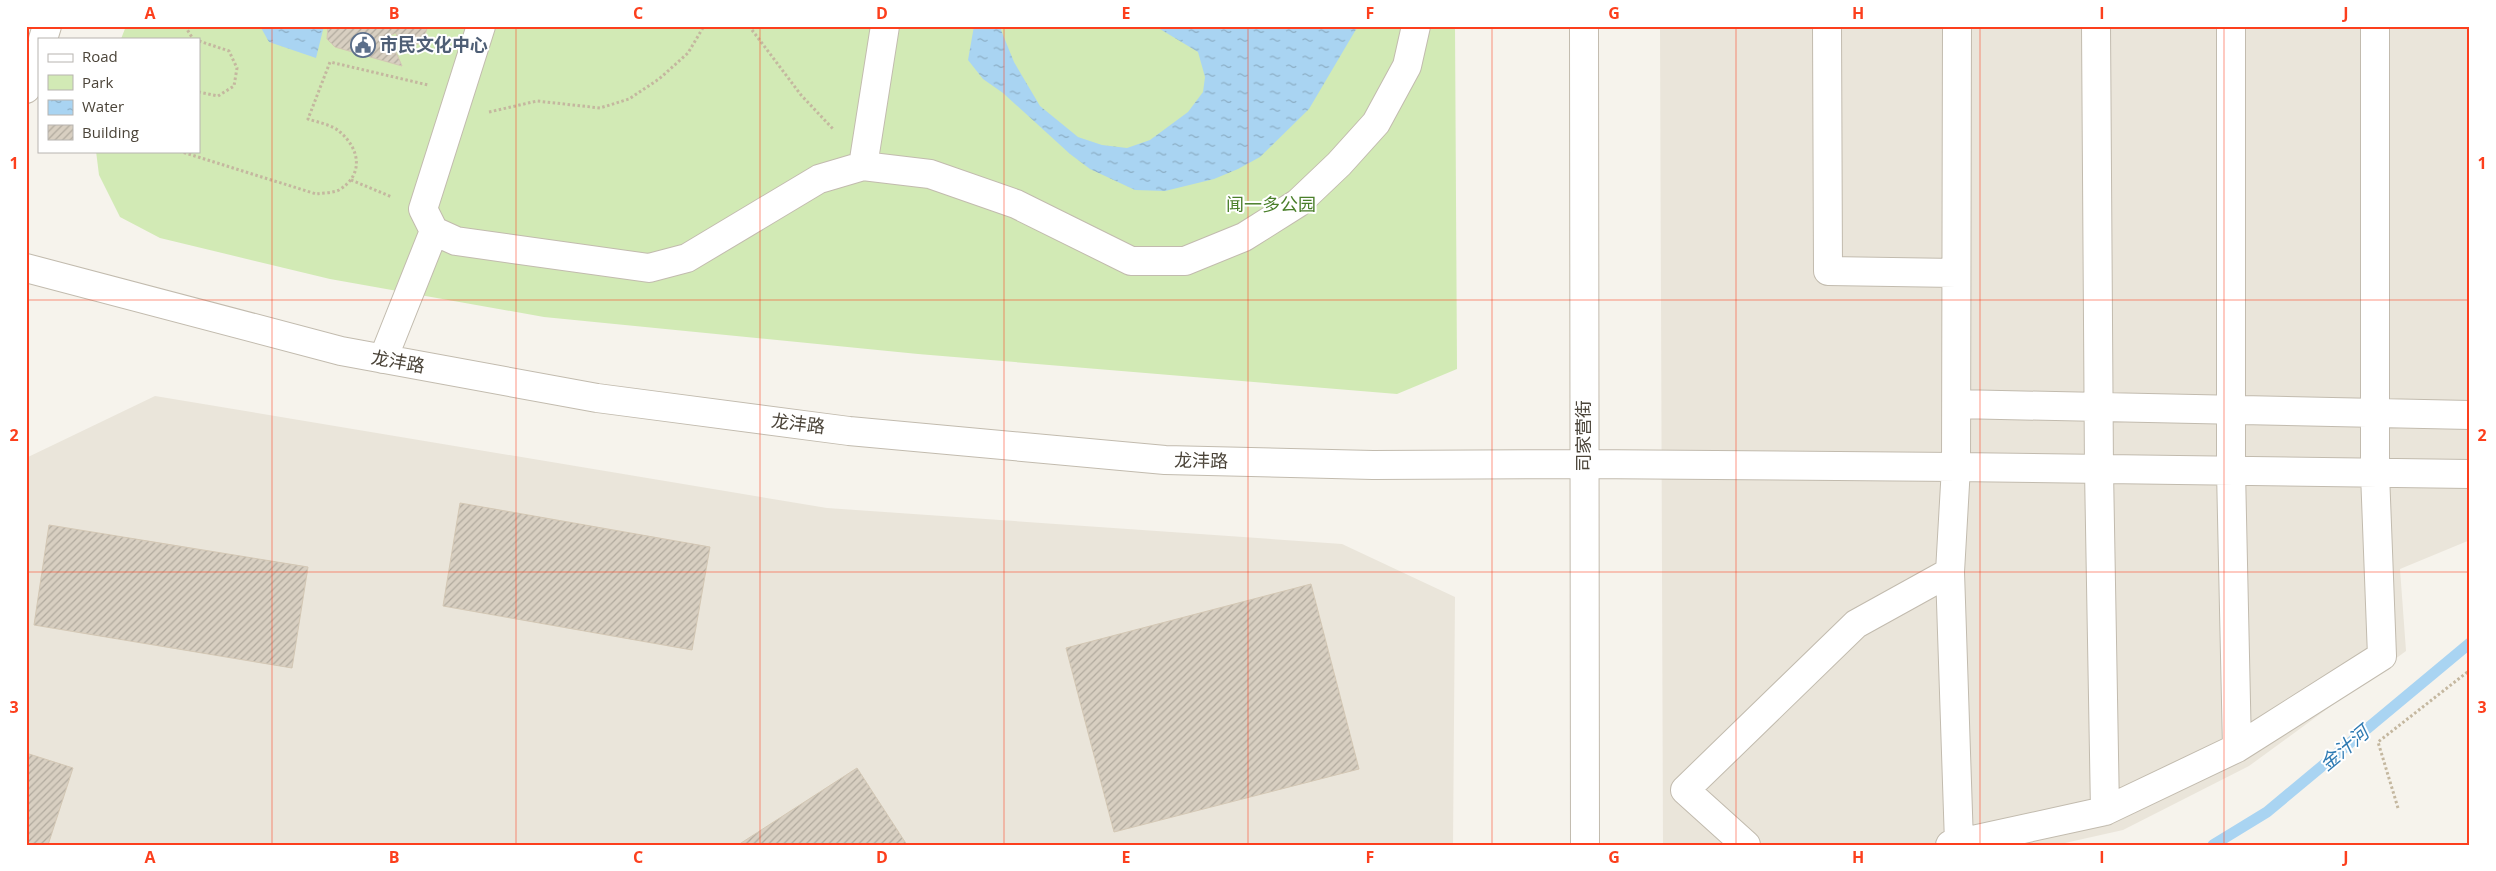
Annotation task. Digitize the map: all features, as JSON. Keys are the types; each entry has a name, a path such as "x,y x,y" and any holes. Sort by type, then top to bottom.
{"street":[{"path":"43,38 47,26"},
{"path":"383,359 428,220 450,124 481,26"},
{"path":"863,166 885,26"},
{"path":"428,220 456,241 649,268 687,258 819,180 863,166 930,174 1016,204 1131,261 1185,262 1244,237 1298,203 1339,164 1376,123 1407,66 1416,26"},
{"name":"司家营街","path":"1584,26 1585,845"},
{"path":"1827,26 1828,271 1956,273"},
{"path":"1957,26 1957,404 1956,467 1950,572 1954,844 2105,811 2237,748 2382,656 2374,473 2374,26"},
{"path":"2096,26 2098,407 2105,811"},
{"path":"2231,26 2231,471 2237,748"},
{"path":"26,90 38,54"},
{"name":"龙沣路","path":"26,268 341,351 606,399 849,431 1165,460 1373,465 1584,464 1956,467 2470,474"},
{"path":"1957,404 2470,415"},
{"path":"1746,845 1685,790 1856,624 1950,572"}],"path":[{"path":"185,26 192,38"},
{"path":"450,124 512,105 537,101 600,108 629,99 659,79 688,53 704,26"},
{"path":"749,26 796,88 847,144 863,166"},
{"path":"200,41 229,51 237,68 234,86 218,96 200,92"},
{"path":"182,152 316,194 338,191 351,180 356,166 355,147 339,130 308,119 330,62 460,93"},
{"path":"351,180 428,220"},
{"path":"2398,808 2378,742 2470,670"}],"shaded area":[{"path":"1660,26 2470,26 2470,540 2400,569 2406,651 2249,766 2123,830 2056,845 1663,845"},
{"path":"155,396 827,508 1342,544 1455,597 1453,845 26,845 26,458"}],"green space":[{"name":"闻一多公园","path":"126,26 1455,26 1457,369 1397,394 918,354 544,317 330,279 160,238 120,217 99,175 96,152 200,152 200,38 121,38"}],"water":[{"path":"260,26 324,26 316,58 269,42"},
{"path":"974,26 1002,26 1001,30 1014,62 1040,106 1078,137 1102,145 1127,148 1150,140 1188,112 1203,92 1205,77 1198,52 1155,26 1358,26 1309,109 1260,157 1214,179 1165,191 1135,190 1090,169 1070,154 1003,93 983,79 968,60"}],"building":[{"name":"市民文化中心","path":"328,26 428,26 424,37 418,44 408,46 398,42 396,33 389,36 402,66 335,47 327,39"},
{"path":"460,503 710,547 692,650 443,606"},
{"path":"49,525 308,567 292,668 34,625"},
{"path":"1311,584 1359,769 1114,832 1066,648"},
{"path":"26,753 73,768 48,845 26,845"},
{"path":"857,768 907,845 738,845"}],"waterway":[{"name":"金汁河","path":"2213,845 2267,812 2470,643"}],"place":[{"name":"市民文化中心","path":"363,45"}]}
